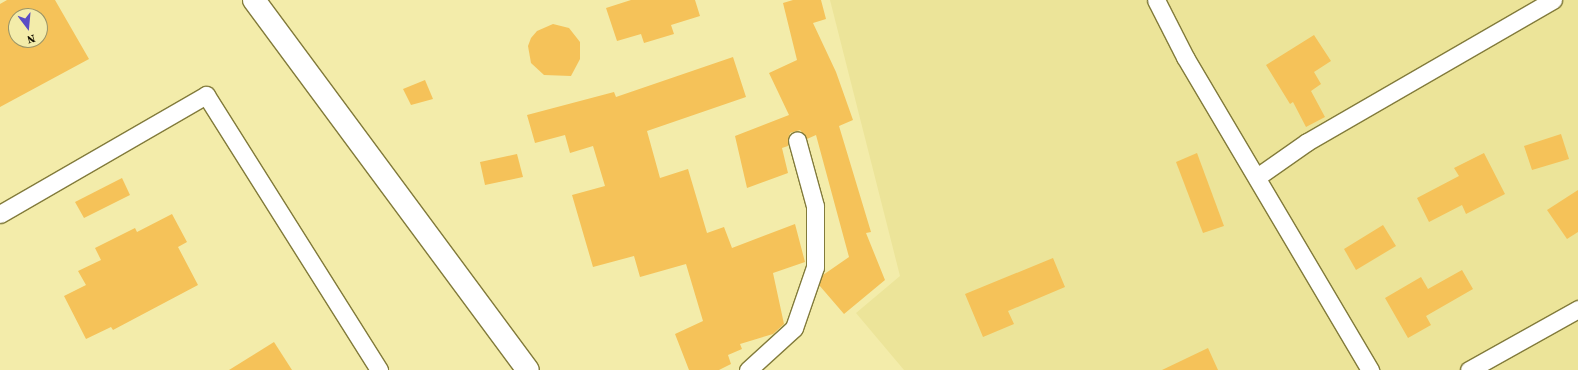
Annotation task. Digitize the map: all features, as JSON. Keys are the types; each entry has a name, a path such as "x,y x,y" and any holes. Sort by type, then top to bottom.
{"main road":[{"path":"254,0 528,370"}],"street":[{"path":"1156,0 1256,177 1370,370"},
{"path":"1256,177 1307,142 1553,0"},
{"path":"0,214 206,95 379,370"},
{"path":"748,370 794,328 815,267 816,206 797,140"},
{"path":"1469,370 1578,309"}],"shaded area":[{"path":"830,0 1578,0 1578,370 904,370 856,313 900,276"}],"building":[{"path":"7,0 55,0 89,59 0,107 0,4"},
{"path":"631,0 695,0 700,16 671,25 674,34 644,43 641,34 617,41 606,8"},
{"path":"793,0 821,0 826,19 813,23 836,72 853,120 839,126 871,232 866,233 885,280 844,314 819,285 823,275 849,257 816,135 807,139 800,130 790,133 788,146 782,148 788,173 747,188 735,136 789,115 769,73 797,60 783,3"},
{"path":"553,24 569,28 580,42 580,59 571,76 544,75 531,63 528,46 531,38 537,31"},
{"path":"1314,35 1331,61 1314,72 1321,84 1311,91 1325,117 1306,127 1293,102 1290,104 1266,65"},
{"path":"733,57 746,97 647,131 660,178 688,169 707,233 724,227 732,248 795,224 805,262 773,273 784,324 773,334 740,344 742,349 728,355 731,364 719,370 689,370 675,334 703,321 686,264 640,277 634,256 593,267 572,195 605,186 593,146 570,153 565,135 535,143 527,115 614,92 616,97"},
{"path":"425,80 433,99 411,105 403,89"},
{"path":"1561,134 1569,159 1532,170 1524,146"},
{"path":"1197,153 1224,226 1203,233 1176,162"},
{"path":"1484,153 1505,194 1466,214 1462,205 1429,222 1417,198 1459,176 1454,168"},
{"path":"517,154 523,177 485,185 480,162"},
{"path":"122,178 130,195 84,218 75,202"},
{"path":"1578,190 1578,232 1567,239 1547,210"},
{"path":"172,214 187,242 178,247 198,285 113,330 111,327 86,339 64,296 86,285 78,271 101,260 95,248 135,228 137,232"},
{"path":"1383,225 1396,246 1356,270 1344,249"},
{"path":"1053,258 1065,287 1008,311 1014,324 983,337 965,294"},
{"path":"1462,270 1473,289 1426,316 1431,325 1408,338 1385,298 1421,277 1428,289"},
{"path":"274,342 292,370 229,370"},
{"path":"1208,348 1218,370 1162,370"}]}
